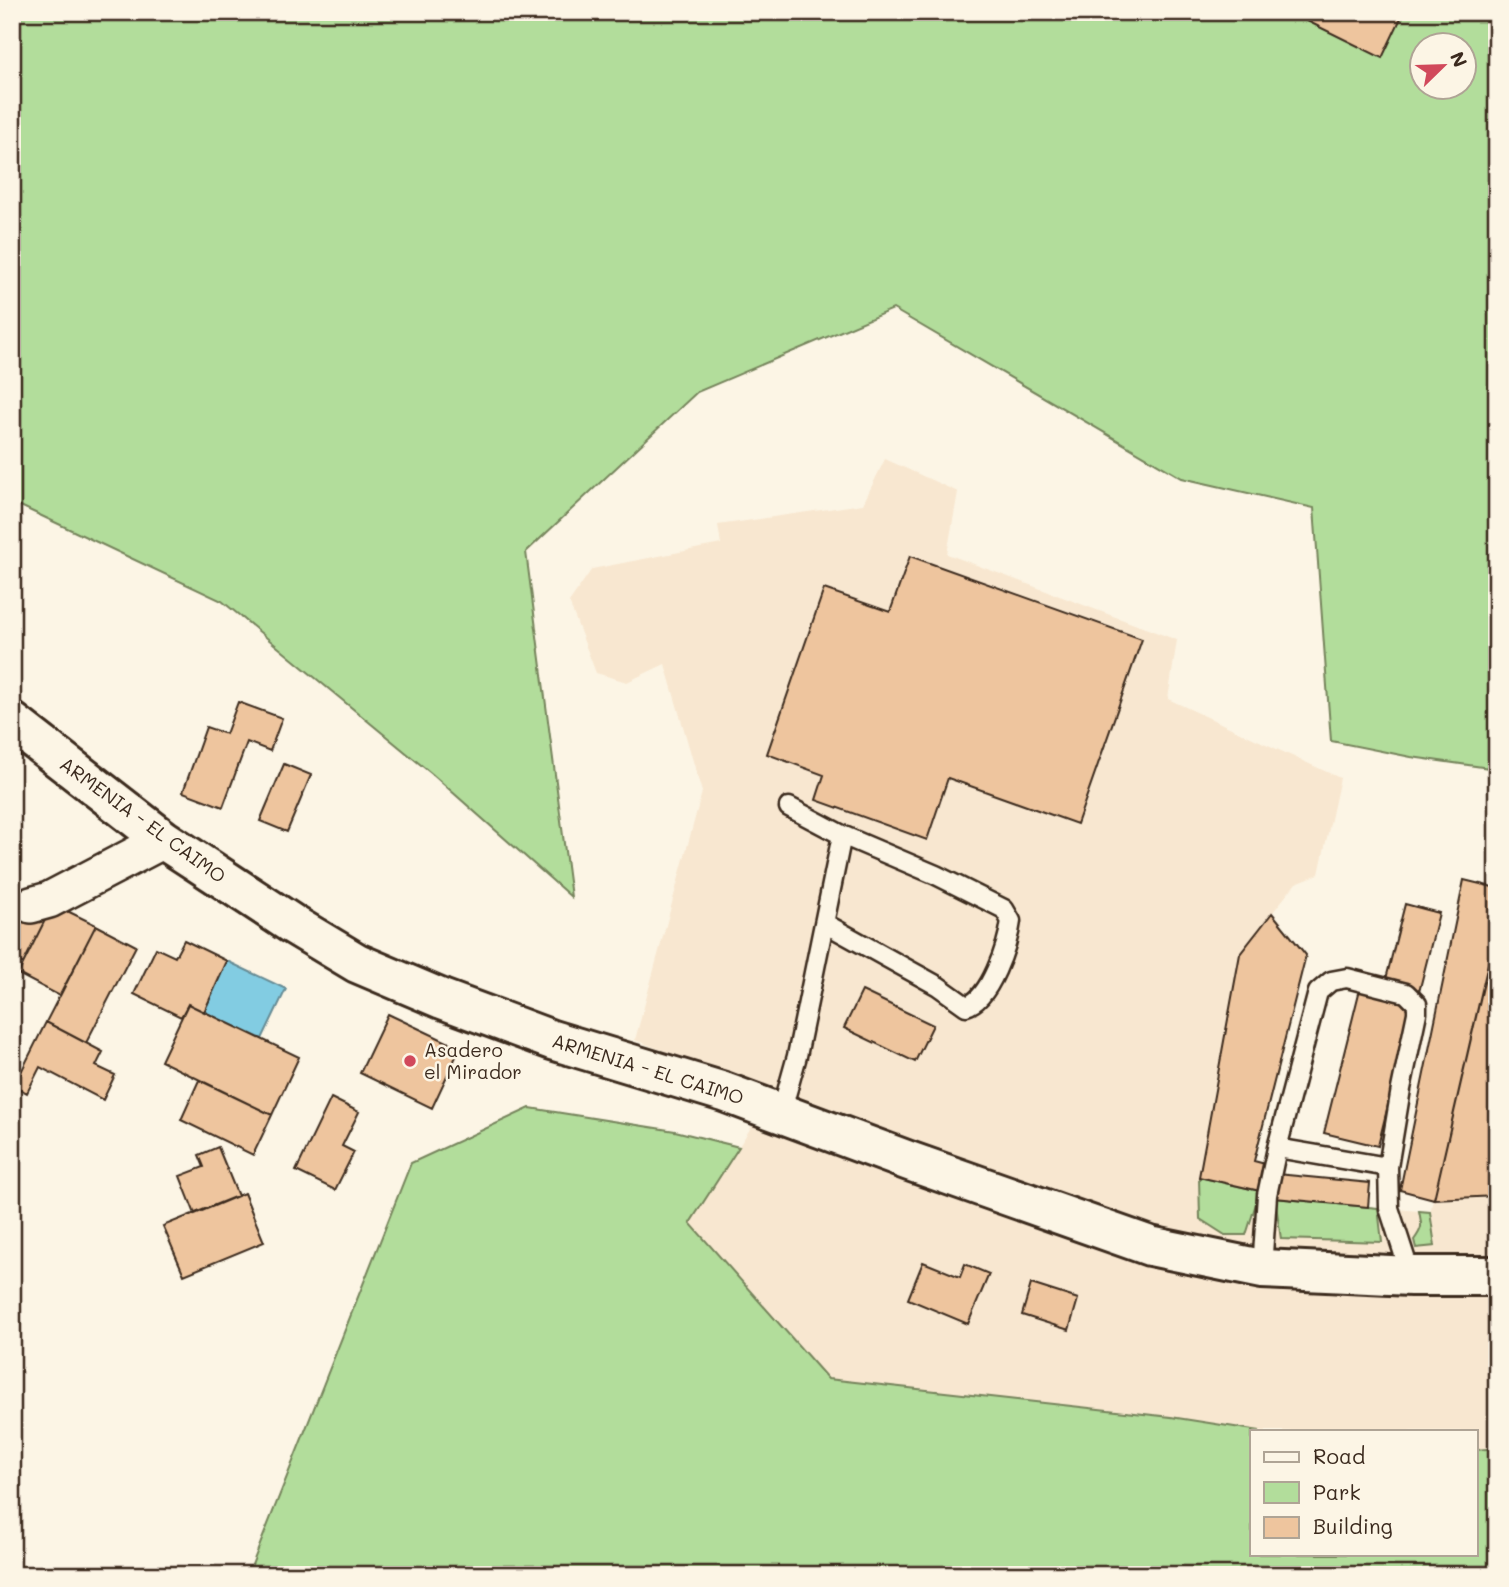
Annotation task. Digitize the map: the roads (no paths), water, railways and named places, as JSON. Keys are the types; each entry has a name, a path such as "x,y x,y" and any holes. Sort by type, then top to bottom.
{"main road":[{"name":"ARMENIA - EL CAIMO","path":"12,722 164,841 292,924 357,963 442,999 552,1040 724,1091 1150,1246 1262,1269 1304,1273 1497,1276"}],"street":[{"path":"31,905 49,900 164,841"}],"lane":[{"path":"789,807 842,835 936,875 1004,909 1011,921 1007,942 984,994 974,1004 966,1006 938,986 825,924"},
{"path":"781,1113 797,1056 842,835"},
{"path":"1262,1269 1267,1195 1318,992 1331,981 1347,978 1406,993 1417,1004 1388,1167 1390,1208 1411,1276"},
{"path":"1277,1148 1388,1167"}],"water":[{"path":"227,961 286,989 262,1039 204,1012"}],"place":[{"name":"Asadero el Mirador","path":"410,1061"}]}
